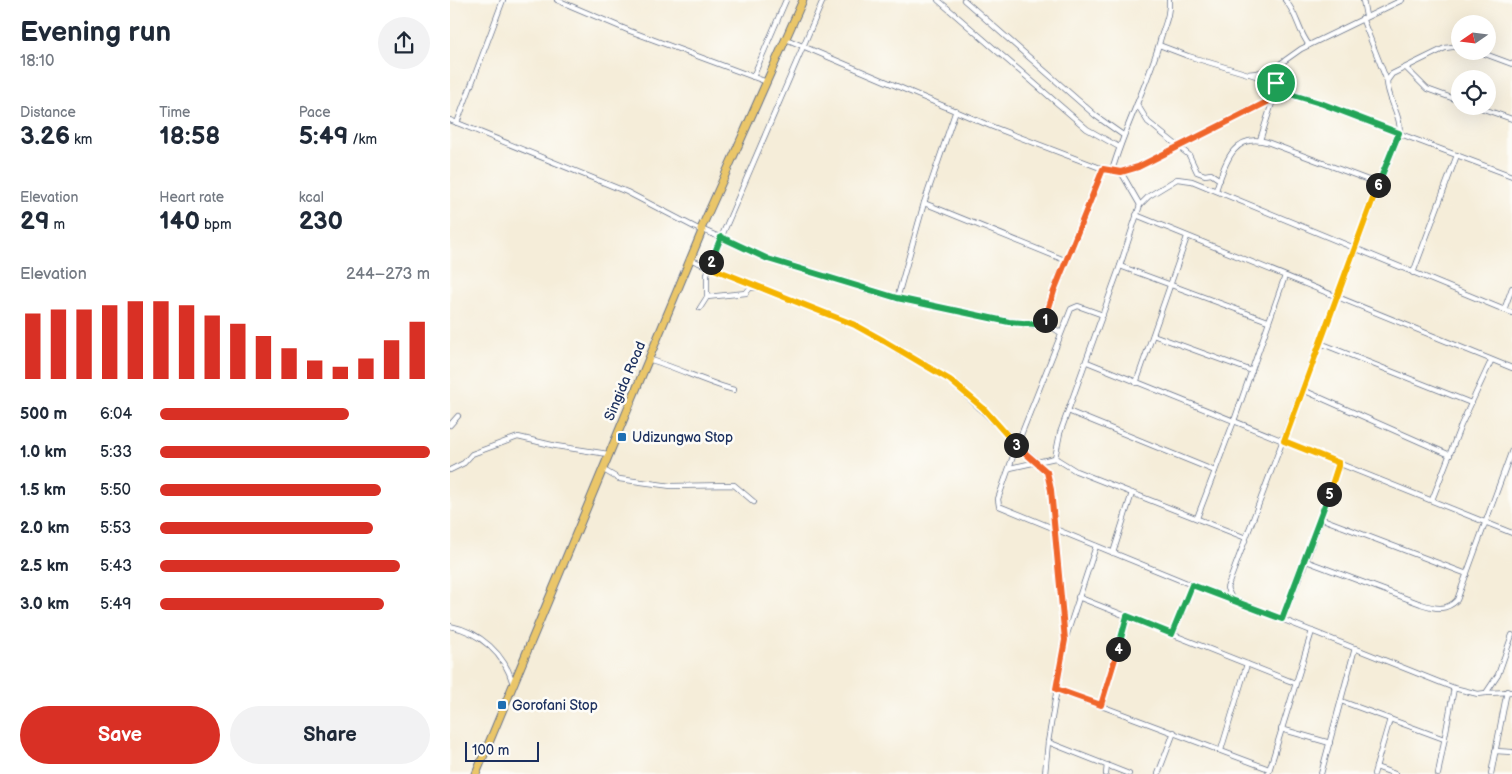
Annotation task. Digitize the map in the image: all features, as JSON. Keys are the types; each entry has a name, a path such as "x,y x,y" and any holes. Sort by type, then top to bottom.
{"highway":[{"name":"Singida Road","path":"476,774 689,259 803,0"}],"street":[{"path":"457,123 503,0"},
{"path":"557,0 630,31 767,82"},
{"path":"753,77 786,0"},
{"path":"700,308 707,297 709,267 721,237 824,0"},
{"path":"938,0 1087,129 1119,147"},
{"path":"964,0 1096,116 1123,136"},
{"path":"1112,171 1123,136 1159,45 1170,11 1169,0"},
{"path":"1232,599 1227,588 1284,441 1378,184 1399,133 1400,126 1388,93 1387,81 1364,17 1363,0"},
{"path":"1248,74 1277,66 1310,45 1402,0"},
{"path":"1288,2 1300,32 1310,45"},
{"path":"786,39 993,127 1103,169 1121,172 1138,167 1274,97 1290,94"},
{"path":"1159,45 1188,56 1276,83 1290,94 1314,101 1512,176"},
{"path":"1387,81 1392,74 1445,48 1451,47"},
{"path":"1496,58 1512,64"},
{"path":"1260,140 1274,97 1277,66"},
{"path":"1406,68 1426,89 1451,98"},
{"path":"1137,104 1148,122 1189,155 1197,172 1205,175 1211,174 1220,180"},
{"path":"897,298 924,203 956,110"},
{"path":"1496,113 1512,119"},
{"path":"450,120 627,192 702,230 768,259 897,298 1009,322 1035,324 1044,322 1062,333"},
{"path":"1216,190 1239,143 1248,139 1260,140 1378,184"},
{"path":"1412,273 1457,156"},
{"path":"1044,322 1103,169"},
{"path":"1121,172 1140,205"},
{"path":"1055,458 1060,433 1087,362 1140,205 1149,196 1177,178 1184,178 1216,190 1512,313"},
{"path":"924,203 1067,261"},
{"path":"1136,215 1512,368"},
{"path":"1136,383 1187,237"},
{"path":"689,259 855,325 950,380 983,408 1017,445 1047,472 1055,530 1065,640"},
{"path":"1120,266 1268,321"},
{"path":"1197,518 1234,421 1285,276"},
{"path":"707,297 746,293 750,288 759,287"},
{"path":"1504,310 1512,288"},
{"path":"1103,315 1074,306 1017,445 998,499 999,506 1192,585 1232,599 1454,688 1478,694 1509,691 1491,774"},
{"path":"1153,335 1252,371"},
{"path":"1320,343 1470,403"},
{"path":"648,359 675,367 705,382 734,390"},
{"path":"1432,500 1470,403 1491,361"},
{"path":"1087,362 1512,533"},
{"path":"1303,390 1450,455"},
{"path":"1068,411 1215,471"},
{"path":"450,425 458,416"},
{"path":"450,470 464,463 472,454 518,437 556,446 608,454"},
{"path":"1306,561 1421,604 1441,609 1450,606 1457,600 1512,450"},
{"path":"1010,468 1055,458 1076,471 1246,538"},
{"path":"1282,619 1306,561 1339,463"},
{"path":"602,469 619,479 671,486 734,485 754,502"},
{"path":"1113,552 1132,493"},
{"path":"1320,518 1467,574"},
{"path":"1046,774 1048,742 1065,640 1096,546"},
{"path":"1172,634 1192,585"},
{"path":"1078,597 1295,683"},
{"path":"1101,705 1127,616"},
{"path":"450,626 474,633 490,645 508,670 513,685"},
{"path":"1056,689 1221,750 1269,771 1312,631"},
{"path":"1486,693 1498,675 1512,635"},
{"path":"1321,774 1355,648"},
{"path":"1221,750 1247,664"},
{"path":"1438,774 1454,688"},
{"path":"1341,700 1444,739"},
{"path":"1374,774 1390,719"},
{"path":"1281,729 1330,743"},
{"path":"1158,774 1174,732"},
{"path":"1048,742 1129,774"},
{"path":"1495,751 1512,752"},
{"path":"1106,774 1108,765"},
{"path":"1376,767 1396,774"}],"place":[{"name":"Udizungwa Stop","path":"622,437"},
{"name":"Gorofani Stop","path":"502,705"}],"route":[{"path":"1276,83 1290,94 1323,104 1399,133 1378,184 1284,441 1339,463 1306,561 1282,619 1192,585 1172,634 1127,616 1101,705 1056,689 1065,640 1051,490 1047,472 1017,445 983,408 950,380 855,325 709,267 721,237 768,259 897,298 1009,322 1035,324 1044,322 1048,315 1054,291 1103,169 1121,172 1138,167 1271,100 1275,94 1276,83"}]}
